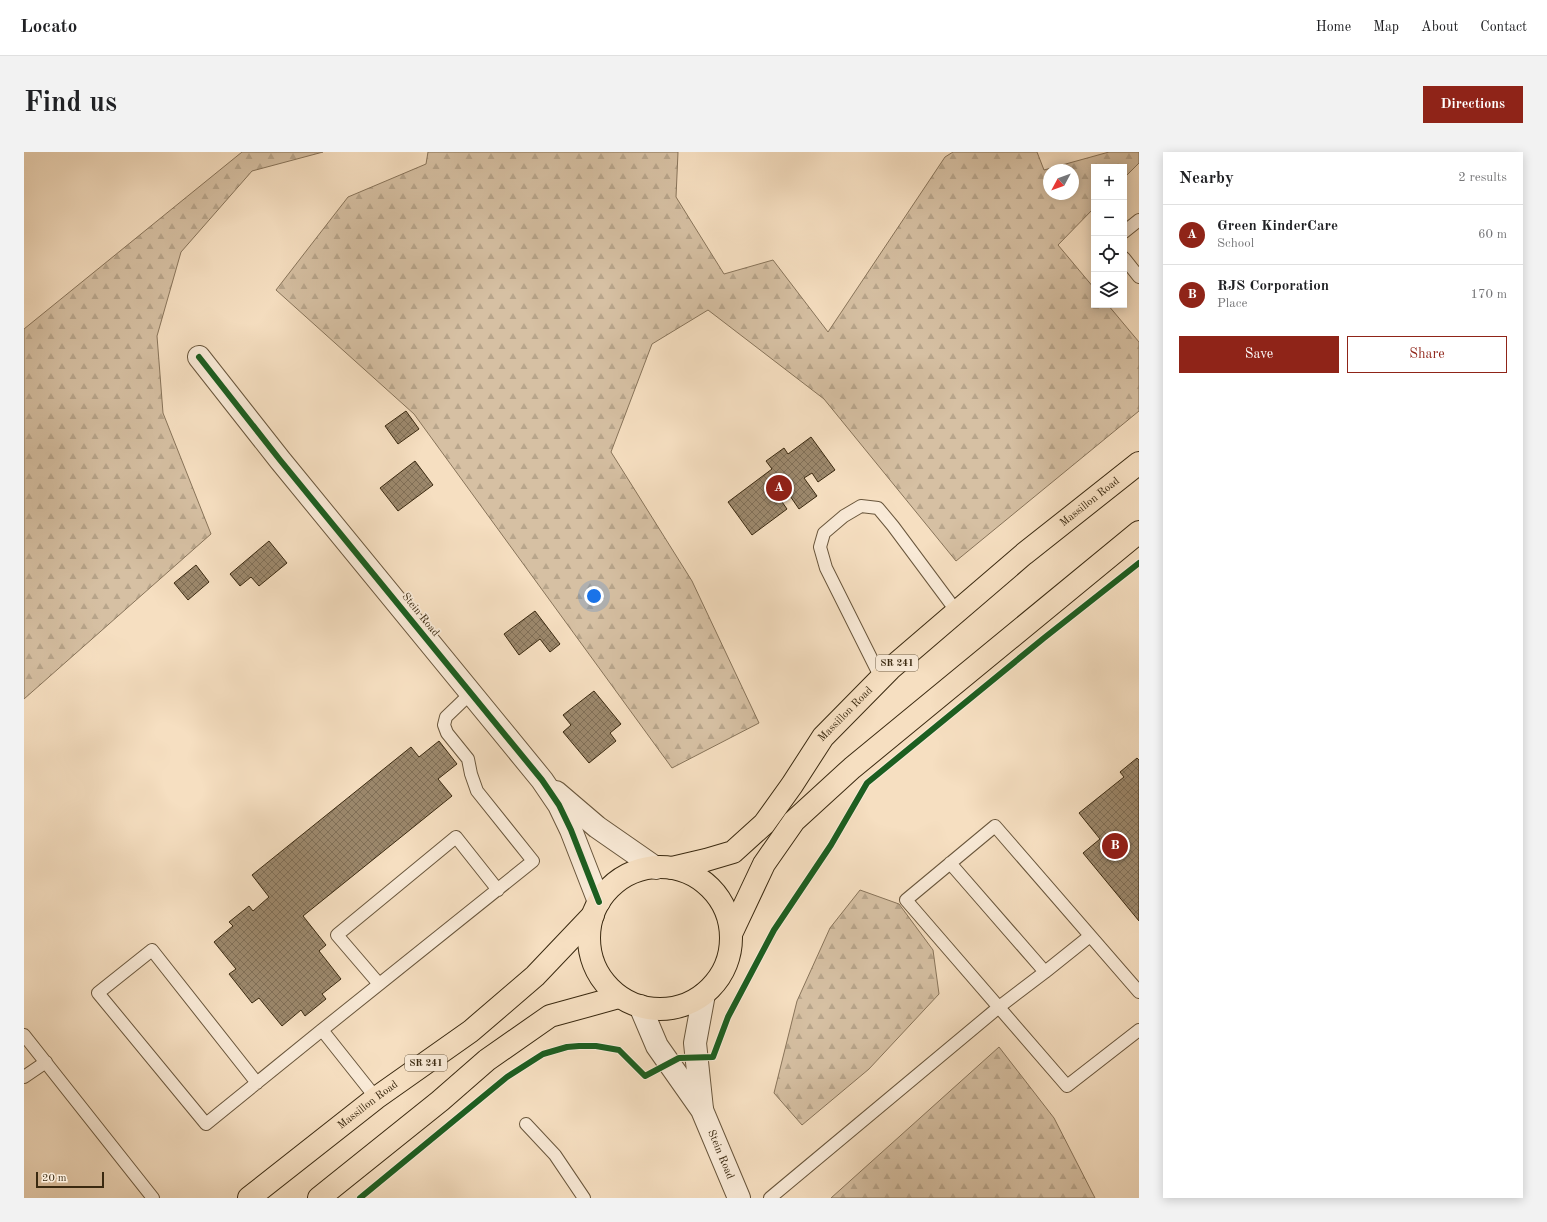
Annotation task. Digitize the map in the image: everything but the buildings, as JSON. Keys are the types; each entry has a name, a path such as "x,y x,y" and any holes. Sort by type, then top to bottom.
{"main road":[{"name":"Massillon Road","path":"664,868 733,852 764,824 792,785 823,737 890,669 1030,549 1139,463"},
{"path":"731,934 764,864 794,821 852,768 1139,532"},
{"name":"SR 241","path":"596,909 606,891 625,876 648,868 664,868"},
{"path":"596,909 588,935 592,959 603,981 619,997 640,1006 662,1009 685,1005 704,994 720,977 729,956 731,934 726,912 713,891 694,876 664,868"},
{"name":"Massillon Road","path":"250,1198 376,1098 471,1031 535,976 596,909"},
{"path":"319,1198 440,1101 487,1060 550,1016 619,997"}],"street":[{"name":"Stein Road","path":"199,357 280,460 542,780 558,805 571,830 596,909"},
{"name":"Stein Road","path":"542,780 597,827 664,868"},
{"name":"Stein Road","path":"702,1110 695,1043 704,994"},
{"name":"Stein Road","path":"640,1006 657,1046 702,1110 739,1198"}],"lane":[{"path":"1127,230 1139,220"},
{"path":"1127,262 1139,277"},
{"path":"881,678 826,568 820,547 824,533 844,516 861,506 878,508 957,612"},
{"path":"257,1083 152,950 98,993 206,1124 498,890 533,861 477,790 471,774 468,759 447,732 444,725 446,717 471,693"},
{"path":"1139,992 994,826 906,900 1067,1086 1139,1030"},
{"path":"379,984 337,935 456,837 498,890"},
{"path":"950,863 1045,972"},
{"path":"770,1198 999,1007 1090,936"},
{"path":"322,1030 376,1098"},
{"path":"24,1035 154,1198"},
{"path":"24,1077 46,1062"},
{"path":"526,1124 555,1155 584,1198"}],"green space":[{"path":"242,152 323,152 252,171 181,252 157,336 163,413 211,534 24,699 24,329"},
{"path":"428,152 678,152 676,197 724,274 773,260 828,332 945,157 953,152 1037,152 1043,167 1043,200 1079,200 1079,164 1066,164 1109,152 1139,152 1139,163 1127,175 1127,164 1091,164 1091,211 1058,245 1091,284 1091,308 1111,308 1139,342 1139,411 956,561 824,399 708,310 652,344 611,452 692,581 759,723 672,768 414,414 276,290 348,197 426,164"},
{"path":"860,890 899,904 933,950 939,994 869,1069 802,1125 774,1093 797,1001 830,928"},
{"path":"999,1047 1054,1118 1095,1198 831,1198"}],"cycle path":[{"path":"199,357 280,460 542,780 559,805 571,830 599,902"},
{"path":"360,1198 507,1077 543,1054 567,1047 579,1046 596,1046 619,1050 645,1076 679,1058 713,1057 728,1017 774,930 831,845 867,783 1044,638 1139,563"}],"place":[{"name":"Green KinderCare","path":"779,488"},
{"name":"RJS Corporation","path":"1115,846"}]}
